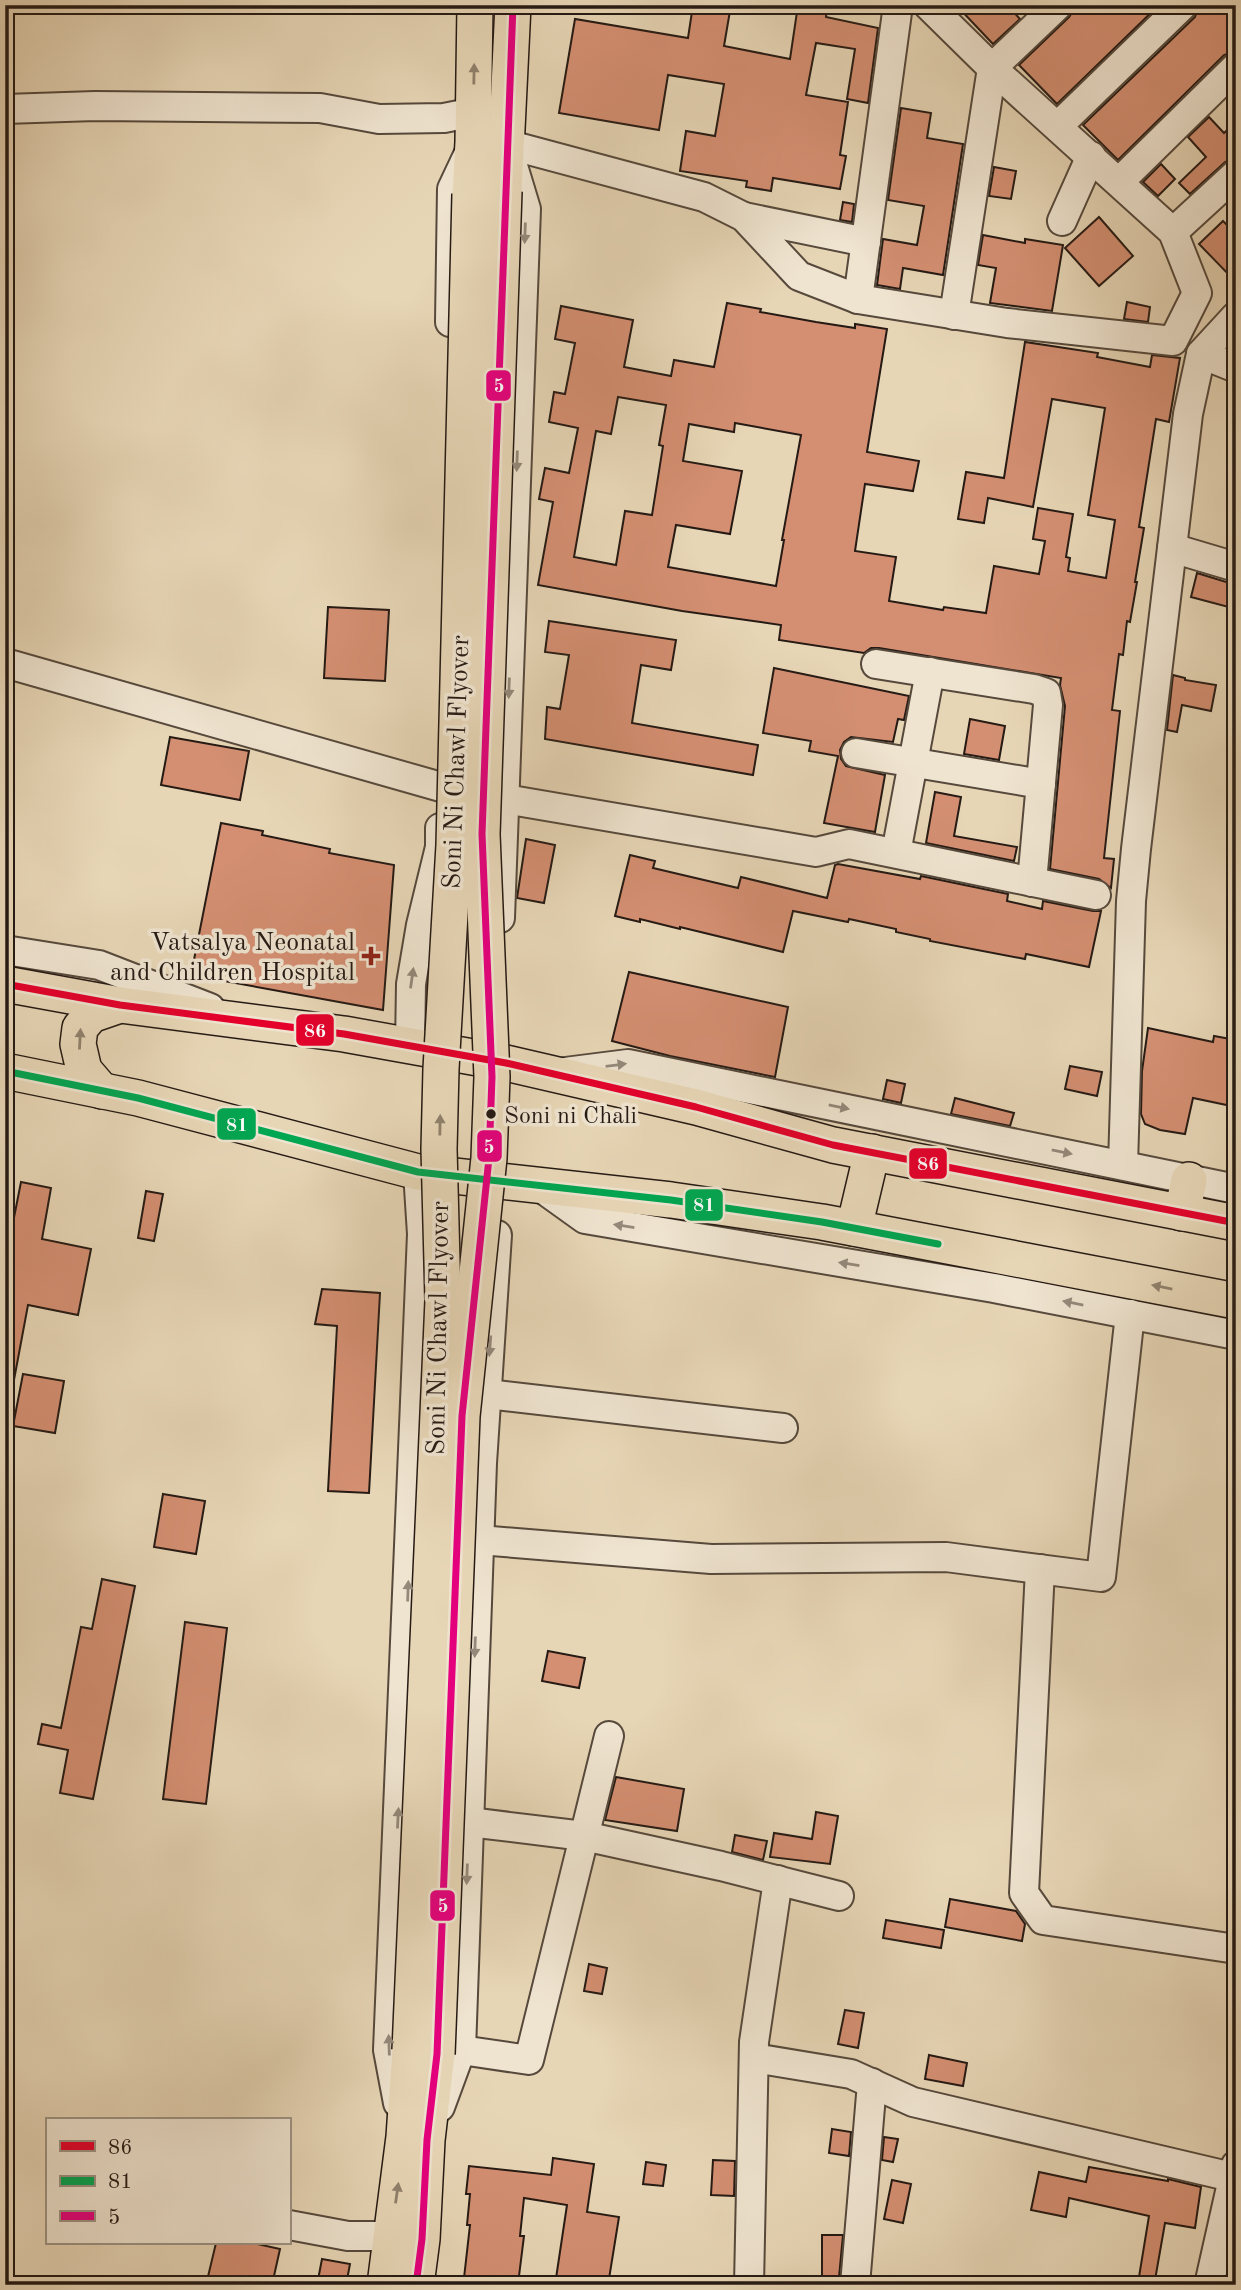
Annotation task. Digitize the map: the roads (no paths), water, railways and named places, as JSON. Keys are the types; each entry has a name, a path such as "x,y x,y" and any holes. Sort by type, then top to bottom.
{"main road":[{"path":"475,5 485,133"},
{"path":"485,133 513,5"},
{"name":"Soni Ni Chawl Flyover","path":"416,2138 436,2051 462,1416 489,1158 492,1077 482,834 504,191 485,133"},
{"name":"Soni Ni Chawl Flyover","path":"436,2051 443,1300 440,1109 454,845 470,194 485,133"},
{"path":"5,984 120,1005 410,1046 506,1063 696,1107 834,1145 1186,1197 1236,1223"},
{"path":"102,1091 84,1070 78,1044 80,1028 91,1015 120,1005"},
{"path":"5,1071 138,1098 418,1172 671,1200 854,1228 1233,1302"},
{"path":"854,1228 872,1152"},
{"path":"384,2285 391,2236 416,2138"},
{"path":"416,2138 422,2239 416,2285"}],"street":[{"path":"858,299 898,5"},
{"path":"954,314 992,68 1058,5"},
{"path":"1058,126 1183,5"},
{"path":"744,216 799,276 858,299 1007,323 1172,341 1197,293 1173,232 992,68 940,9"},
{"path":"1119,182 1236,67"},
{"path":"5,109 95,106 320,108 379,119 444,118 485,133 704,197 744,216 866,242"},
{"path":"410,1046 411,984 421,925 440,847 452,189 485,133"},
{"path":"485,133 526,209 500,923 506,1063"},
{"path":"1062,220 1091,156"},
{"path":"1173,232 1236,174"},
{"path":"1123,1165 1131,901 1188,415 1201,354 1236,316"},
{"path":"1201,354 1236,368"},
{"path":"1172,548 1236,567"},
{"path":"5,663 441,787"},
{"path":"876,664 1046,693 1048,705 1032,882"},
{"path":"896,853 930,672"},
{"path":"856,753 1041,785"},
{"path":"505,799 816,852 849,844 1096,895"},
{"path":"5,950 99,965 243,1021"},
{"path":"548,1074 628,1064 1123,1165 1186,1197 1236,1189"},
{"path":"416,2138 388,2050 422,1234 418,1172"},
{"path":"505,1181 497,1231 486,1394 469,1822 436,2051 529,2060 608,1736"},
{"path":"539,1186 585,1219 994,1288 1236,1335"},
{"path":"479,1540 711,1559 946,1557 1101,1577 1130,1314"},
{"path":"486,1394 783,1428"},
{"path":"1041,1569 1024,1893 1043,1920 1236,1949"},
{"path":"469,1822 584,1836 839,1895"},
{"path":"749,2285 754,2042 778,1880"},
{"path":"754,2058 851,2074 913,2102 1235,2174 1209,2285"},
{"path":"855,2285 872,2084"},
{"path":"290,2225 348,2236 391,2236"}],"place":[{"name":"Vatsalya Neonatal and Children Hospital","path":"371,956"},
{"name":"Soni ni Chali","path":"491,1114"}]}
